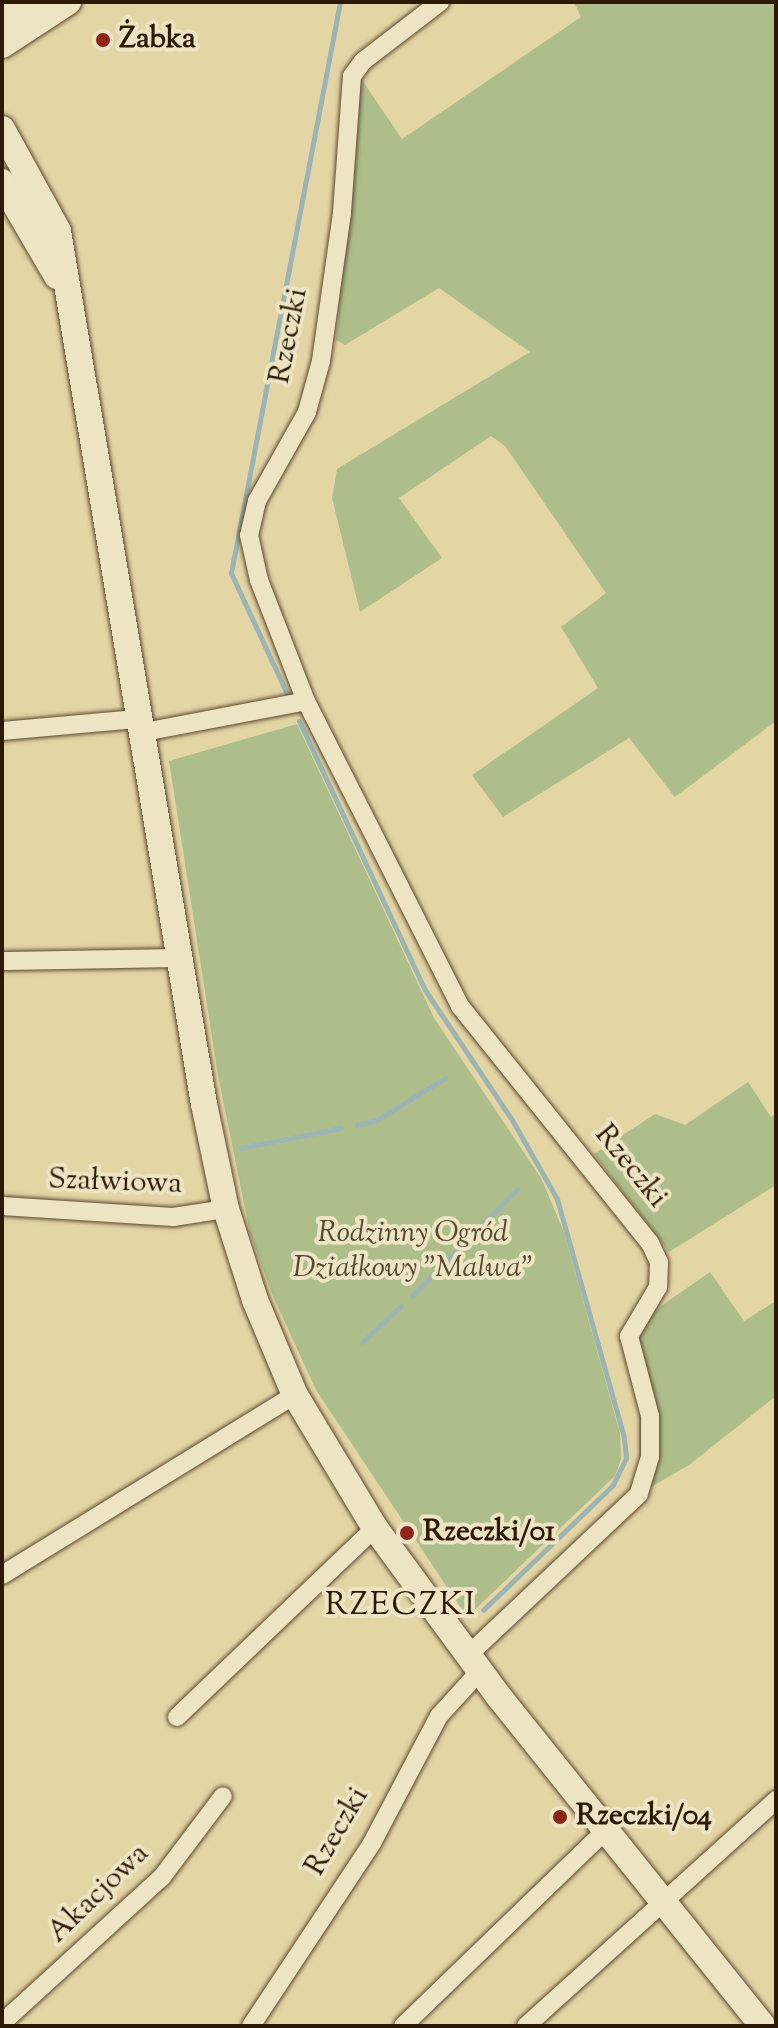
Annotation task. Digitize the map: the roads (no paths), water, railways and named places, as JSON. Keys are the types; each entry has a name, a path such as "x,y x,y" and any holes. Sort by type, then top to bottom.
{"main road":[{"path":"2,19 29,2"},
{"path":"2,45 68,2"},
{"path":"2,129 54,219 138,726 226,1209 255,1300 295,1395 375,1528 474,1663 763,2026"},
{"path":"2,182 66,295"}],"street":[{"name":"Rzeczki","path":"251,2026 372,1843 439,1716 474,1663 639,1494 650,1457 650,1416 629,1336 658,1287 659,1262 650,1243 460,1006 306,701 250,552 250,519 296,438 321,361 342,213 352,76 363,61 440,2"},
{"path":"2,731 138,726 306,701"},
{"path":"2,961 181,958"},
{"name":"Szałwiowa","path":"2,1206 173,1217 226,1209"},
{"path":"2,1575 295,1395"},
{"path":"177,1717 375,1528"},
{"name":"Akacjowa","path":"2,2023 162,1877 223,1796"},
{"path":"526,2026 776,1800"},
{"path":"403,2026 607,1829"}],"waterway":[{"path":"289,698 231,573 340,2"},
{"path":"299,721 425,990 512,1120 557,1199 624,1438 626,1458 613,1485 483,1610"},
{"path":"357,1125 377,1120 445,1078"},
{"path":"241,1148 341,1128"},
{"path":"412,1296 517,1189"},
{"path":"362,1342 401,1306"}],"place":[{"name":"Żabka","path":"103,40"},
{"name":"Rzeczki/01","path":"407,1533"},
{"name":"Rzeczki/04","path":"560,1817"}],"district":[{"name":"RZECZKI","path":"401,1606"}],"park label":[{"name":"Rodzinny Ogród Działkowy \"Malwa\"","path":"413,1251"}]}
